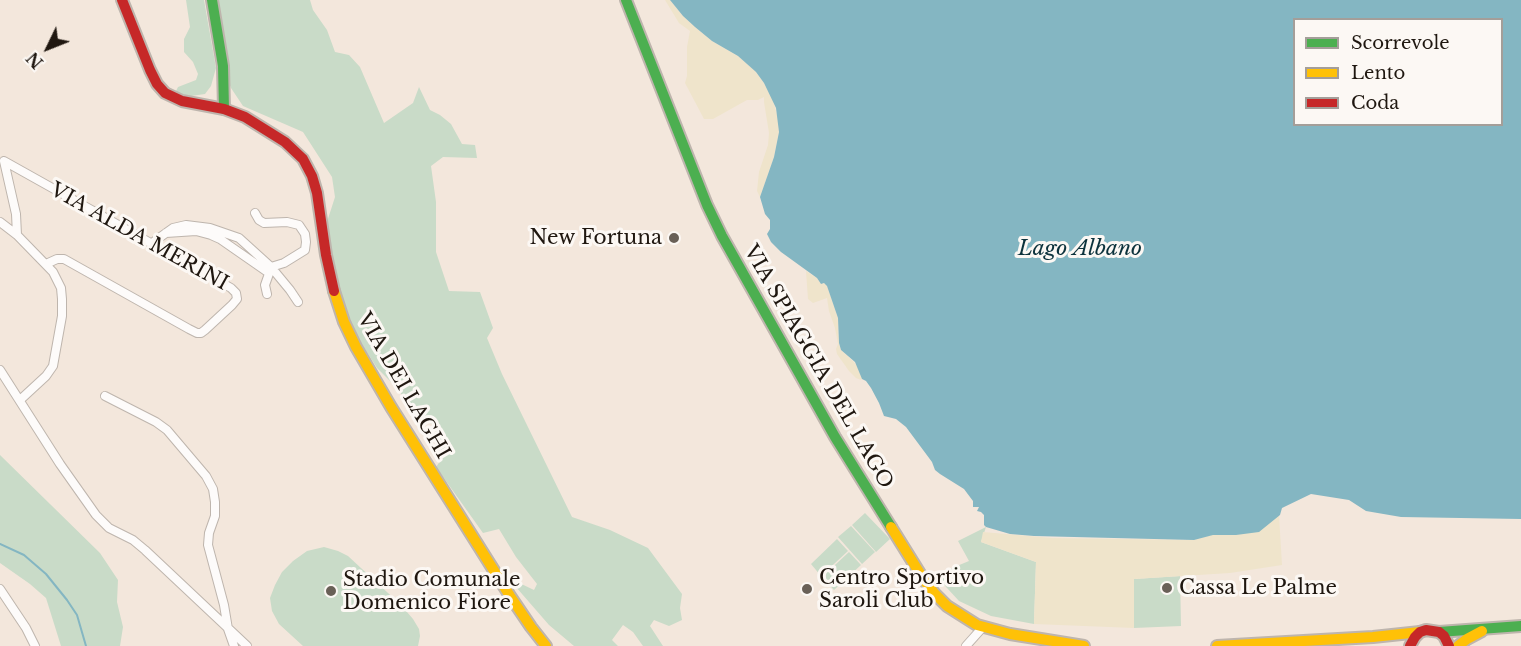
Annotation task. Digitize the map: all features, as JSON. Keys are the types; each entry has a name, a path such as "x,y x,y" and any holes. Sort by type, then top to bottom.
{"street":[{"name":"VIA DEI LAGHI","path":"122,0 146,63 162,90 182,101 224,109 248,118 276,135 294,150 307,166 317,193 326,255 335,295 356,347 498,577 528,624 546,646"},
{"path":"212,0 223,66 224,109"},
{"name":"VIA SPIAGGIA DEL LAGO","path":"626,0 711,214 835,437 927,584 954,611 982,627 1042,643 1084,646"},
{"name":"VIA ALDA MERINI","path":"2,160 16,214 17,235"},
{"name":"VIA ALDA MERINI","path":"2,160 231,288 236,293 237,299 203,332 199,333 64,259 57,259 46,264"},
{"path":"255,213 263,223 291,222 299,225 305,232 304,250 281,265 269,269"},
{"path":"0,222 17,235 46,264 57,279 62,294 62,315 52,369 20,400"},
{"path":"152,243 176,226 204,227 224,232 242,240 290,290 298,302"},
{"path":"267,294 265,284 269,269"},
{"path":"0,370 98,518 109,528 133,540 146,550 247,646"},
{"path":"105,396 167,430 206,476 213,489 215,516 209,533 208,545 234,646"},
{"path":"0,589 35,646"},
{"path":"1439,632 1521,626"},
{"path":"966,646 982,627"},
{"path":"1458,646 1488,628"},
{"path":"1217,646 1373,637 1433,630 1444,636 1449,646"},
{"path":"1410,646 1414,637 1420,632"},
{"path":"1373,637 1388,646"}],"green space":[{"path":"186,0 204,0 216,68 211,86 205,94 191,96 175,93 178,87 196,80 198,74 193,62 184,52 184,39 190,27"},
{"path":"213,0 310,0 313,10 327,30 335,52 349,55 360,67 384,123 413,103 419,87 430,110 451,124 462,144 475,145 477,158 443,157 431,166 436,202 436,252 449,291 480,292 493,328 487,338 502,374 572,517 610,530 648,548 682,594 680,608 682,620 669,626 654,620 650,626 663,646 643,646 633,632 623,625 612,640 618,646 574,646 549,625 509,579 534,590 537,584 516,557 499,529 483,533 436,467 443,457 432,424 418,417 396,387 377,368 361,343 344,308 334,271 326,225 335,197 332,177 303,132 243,106 231,88 224,70"},
{"path":"0,455 100,553 118,580 117,602 123,627 120,646 61,646 46,598 0,563"},
{"path":"865,513 890,539 876,552 852,525"},
{"path":"851,526 875,552 862,564 838,537"},
{"path":"986,527 981,542 1036,562 1034,624 991,616 959,601 935,575 969,561 958,541"},
{"path":"837,539 848,551 821,576 811,564"},
{"path":"324,547 348,556 401,605 419,629 418,646 303,646 279,624 272,611 270,598 282,572 307,551"},
{"path":"849,552 861,565 834,590 822,577"},
{"path":"1180,576 1181,626 1134,628 1134,579"}],"sand":[{"path":"665,0 670,0 695,27 712,41 738,56 756,72 773,100 779,132 774,157 760,197 757,191 759,172 768,145 769,133 764,97 758,100 747,100 713,119 704,119 685,83 690,31 679,23"},
{"path":"806,271 817,278 821,284 824,283 827,286 838,318 841,350 857,366 861,380 849,371 837,354 838,344 827,298 813,303 808,299"},
{"path":"1279,515 1282,565 1230,573 1134,579 1134,628 1034,624 1036,562 981,542 983,532 1052,538 1194,540"}],"water":[{"name":"Lago Albano","path":"670,0 1521,0 1521,519 1401,517 1366,511 1349,500 1311,494 1282,508 1280,515 1259,532 1213,535 1194,540 1034,536 1010,534 986,527 984,515 977,511 979,507 973,507 973,501 964,489 935,470 932,462 906,427 896,419 884,416 871,388 862,379 855,362 841,350 838,318 827,286 824,283 821,284 817,278 771,242 767,234 770,229 770,220 765,214 760,197 774,157 779,132 776,108 756,72 738,56 712,41 695,27"}],"waterway":[{"path":"0,544 24,555 46,574 77,615 86,646"}],"traffic: fast":[{"path":"212,0 223,66 224,109"},
{"path":"626,0 707,205 722,236 835,437 891,527"},
{"path":"1439,632 1521,626"}],"traffic: slow":[{"path":"334,291 344,322 356,347 391,407 510,596 546,646"},
{"path":"891,527 935,594 947,606 977,625 1010,634 1084,646"},
{"path":"1458,646 1482,631"},
{"path":"1217,646 1420,632"}],"traffic: jam":[{"path":"122,0 150,70 165,93 182,101 224,109 245,117 285,142 303,159 312,176 317,193 334,291"},
{"path":"1410,646 1415,637 1426,630 1439,632 1449,646"}],"place":[{"name":"New Fortuna","path":"674,238"},
{"name":"Cassa Le Palme","path":"1167,588"},
{"name":"Centro Sportivo Saroli Club","path":"807,589"},
{"name":"Stadio Comunale Domenico Fiore","path":"331,591"}]}
